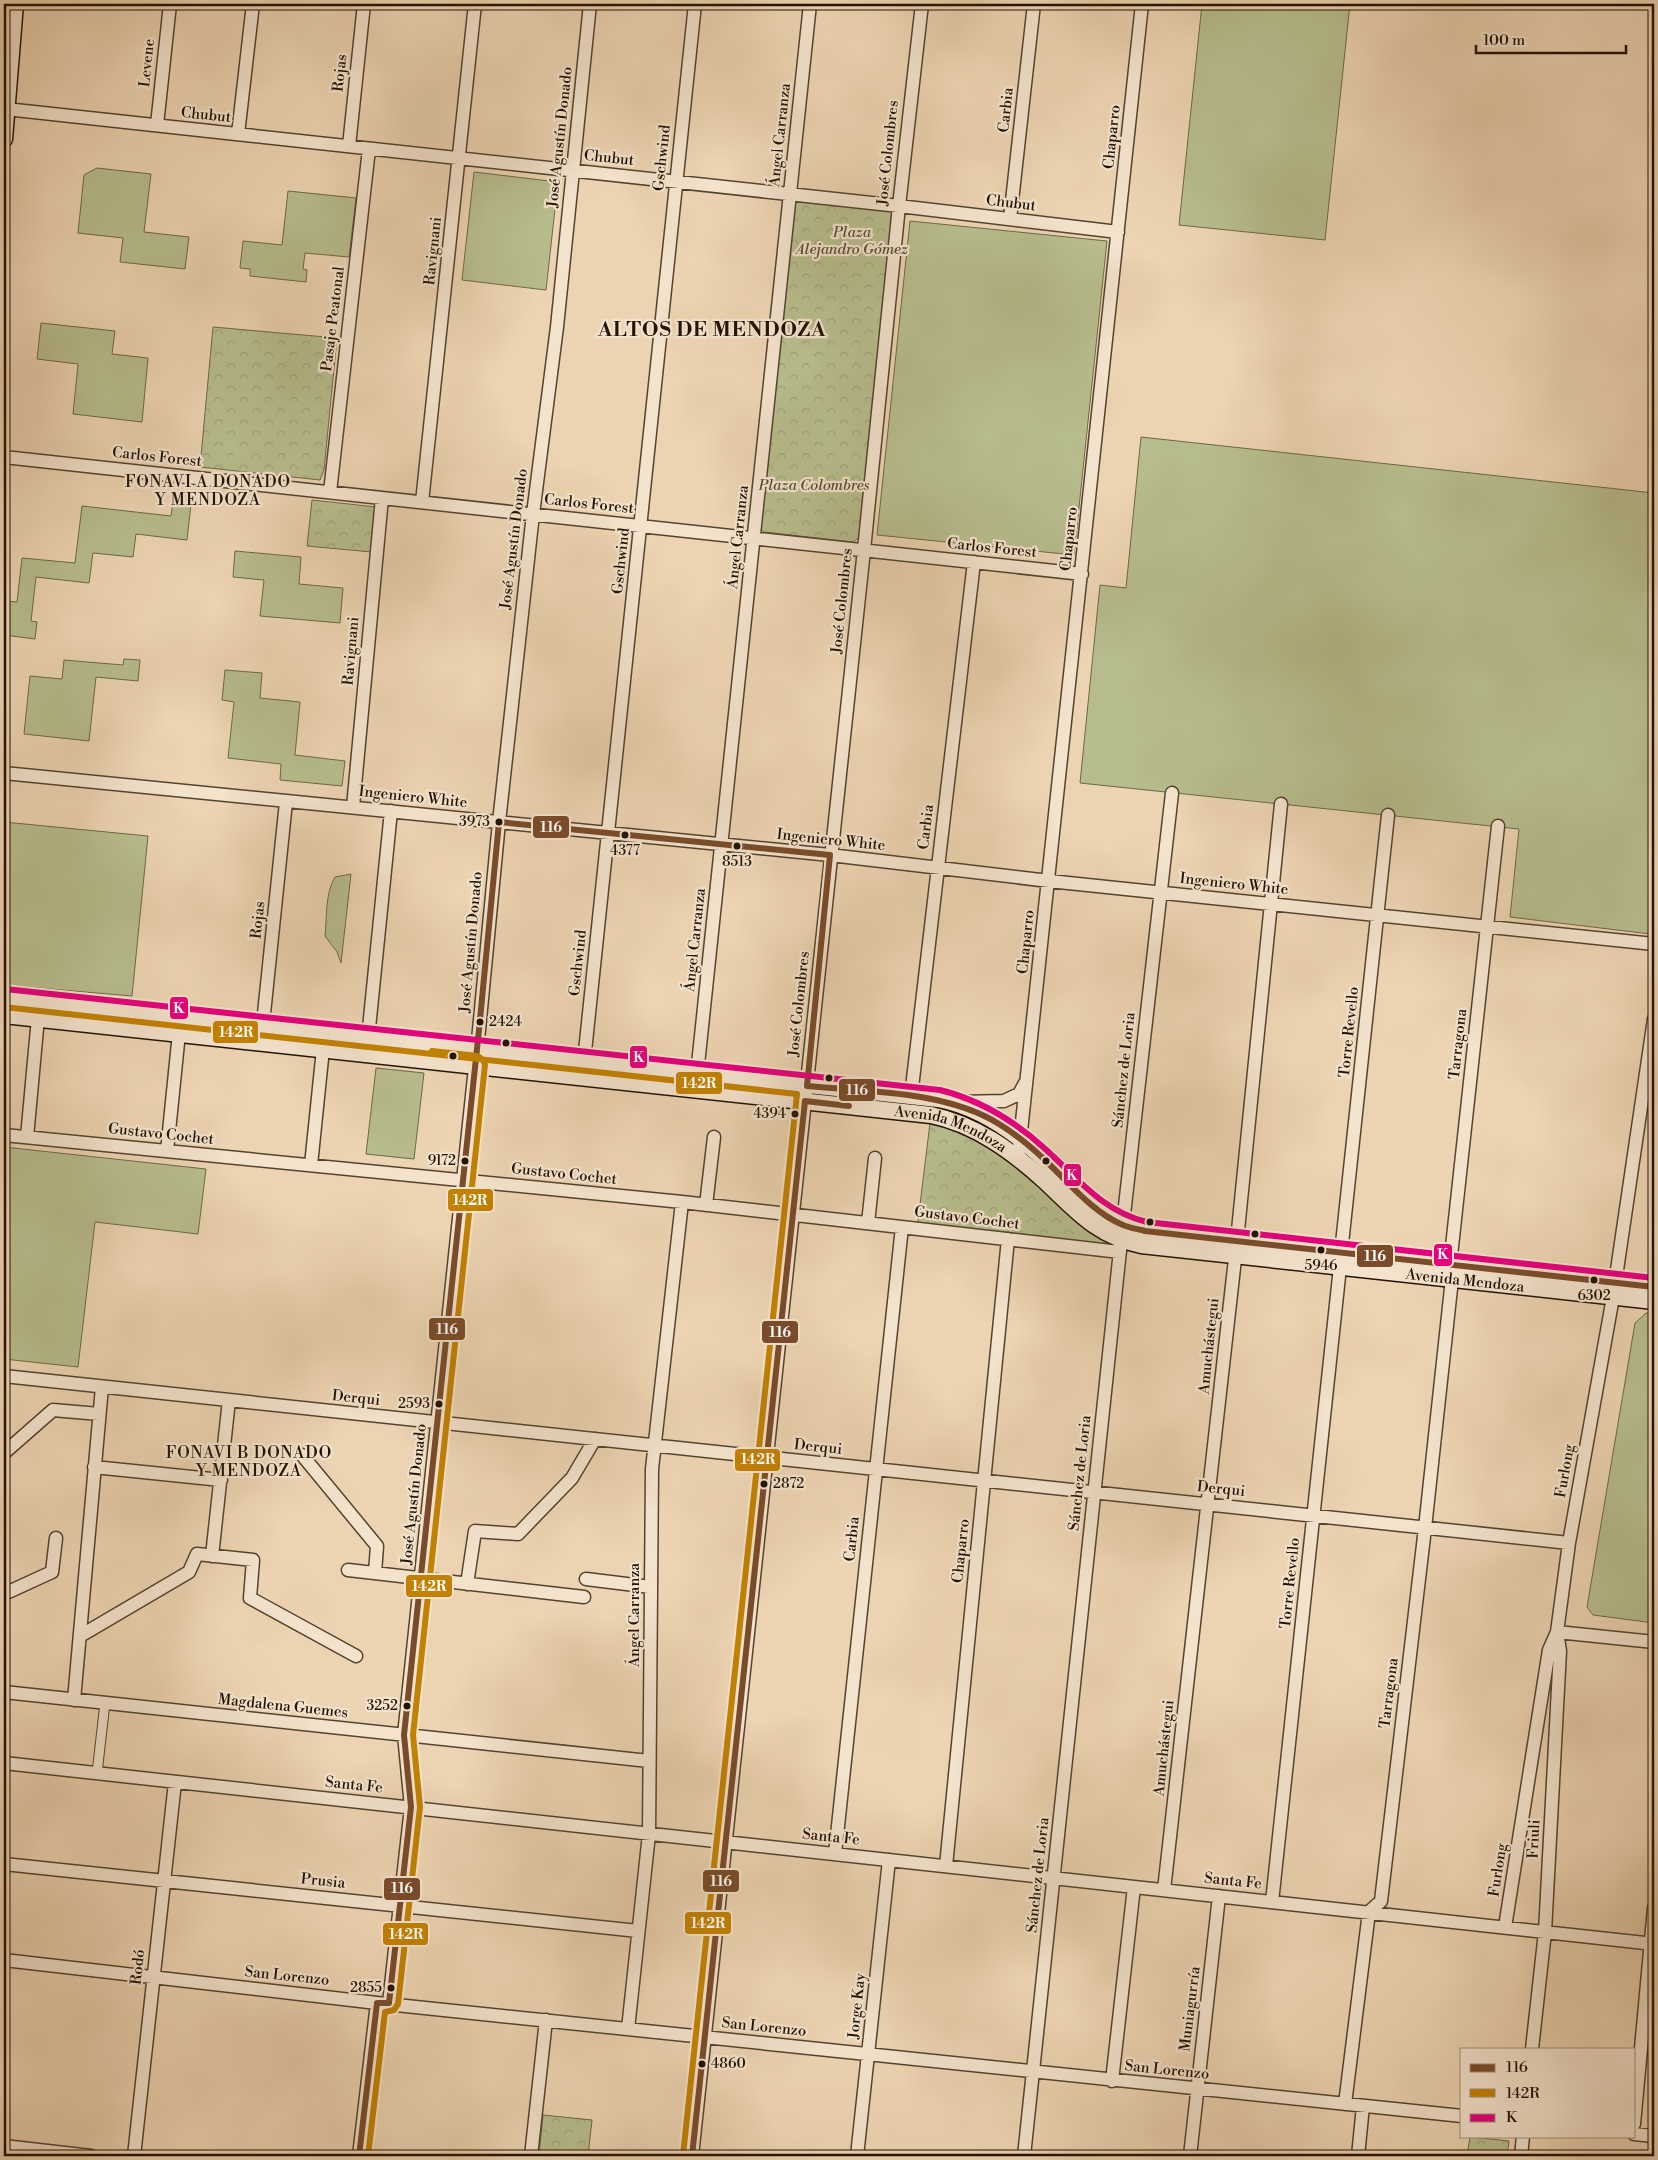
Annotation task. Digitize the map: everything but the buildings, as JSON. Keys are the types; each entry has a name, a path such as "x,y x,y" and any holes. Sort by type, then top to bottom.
{"main road":[{"path":"4,138 15,4"},
{"name":"Avenida Mendoza","path":"4,998 152,1022 262,1034 323,1049 477,1058 584,1061 697,1074 948,1118 972,1128 1018,1159 1074,1210 1098,1228 1121,1239 1236,1249 1614,1290 1654,1301"},
{"name":"Avenida Mendoza","path":"4,1014 38,1018 152,1022 179,1034 262,1034 368,1038 477,1058 806,1094 911,1096 953,1102 974,1110 1001,1125 1048,1163 1079,1194 1106,1215 1121,1239"},
{"name":"Avenida Mendoza","path":"1614,1290 1654,1287"}],"street":[{"name":"Levene","path":"156,126 170,4"},
{"path":"238,134 253,4"},
{"name":"Rojas","path":"349,146 364,4"},
{"name":"Ravignani","path":"422,502 475,4"},
{"name":"José Agustín Donado","path":"359,2156 400,1906 411,1808 404,1735 477,1058 499,822 533,514 557,327 590,4"},
{"name":"Gschwind","path":"584,1061 695,4"},
{"name":"Ángel Carranza","path":"697,1074 810,4"},
{"name":"José Colombres","path":"692,2156 922,4"},
{"name":"Carbia","path":"1010,219 1034,4"},
{"name":"Chaparro","path":"1018,1159 1142,4"},
{"name":"Chubut","path":"6,109 899,206 1118,232"},
{"name":"Pasaje Peatonal","path":"330,492 369,148"},
{"name":"Carlos Forest","path":"4,457 1082,574"},
{"name":"Ravignani","path":"353,807 382,498"},
{"name":"Carbia","path":"911,1096 974,562"},
{"name":"Ingeniero White","path":"4,773 830,855 1049,881 1654,944"},
{"name":"Sánchez de Loria","path":"1024,2156 1121,1239 1172,792"},
{"name":"Rojas","path":"262,1034 286,802"},
{"name":"Amuchástegui","path":"1164,1890 1236,1249 1280,804"},
{"path":"368,1038 391,811"},
{"name":"Torre Revello","path":"1272,1902 1388,815"},
{"name":"Tarragona","path":"1345,2104 1369,1912 1381,1901 1425,1528 1498,826"},
{"path":"27,1137 38,1018"},
{"name":"Furlong","path":"1505,1928 1549,1650 1556,1632 1569,1543 1614,1290 1654,1019"},
{"path":"167,1151 179,1034"},
{"path":"311,1165 323,1049"},
{"path":"953,1102 1004,1101 1019,1094 1027,1078"},
{"name":"Gustavo Cochet","path":"4,1135 682,1202 1008,1240 1121,1239"},
{"path":"706,1205 714,1137"},
{"path":"868,1224 875,1158"},
{"name":"Ángel Carranza","path":"628,2029 649,1834 652,1487 682,1202"},
{"name":"Carbia","path":"835,1854 902,1227"},
{"name":"Chaparro","path":"946,1866 1008,1240"},
{"name":"Derqui","path":"4,1376 1569,1543"},
{"path":"74,1700 102,1387"},
{"path":"212,1556 229,1400"},
{"path":"4,1453 53,1410 99,1414"},
{"path":"468,1584 475,1531 518,1534 572,1478 595,1439"},
{"path":"302,1455 377,1546 375,1573"},
{"path":"94,1467 221,1480"},
{"path":"4,1594 52,1572 56,1538"},
{"path":"80,1636 189,1572 197,1554 253,1560 250,1598 356,1656"},
{"path":"348,1570 584,1597"},
{"path":"586,1579 650,1587"},
{"path":"1556,1632 1654,1642"},
{"name":"Friuli","path":"1532,2048 1545,1932 1560,1652 1556,1632"},
{"name":"Magdalena Guemes","path":"4,1692 649,1761"},
{"path":"97,1773 105,1703"},
{"name":"Santa Fe","path":"4,1763 1652,1944"},
{"name":"Rodó","path":"134,2156 175,1782"},
{"name":"Jorge Kay","path":"857,2156 889,1860"},
{"name":"Prusia","path":"4,1864 638,1931"},
{"path":"1112,2081 1134,1887"},
{"name":"Muniagurría","path":"1190,2156 1219,1896"},
{"path":"1636,2104 1654,1908"},
{"name":"San Lorenzo","path":"4,1960 868,2055 1460,2116"},
{"path":"531,2156 546,2020"},
{"path":"1358,2156 1363,2106"},
{"path":"1636,2134 1654,2136"},
{"path":"1521,2156 1523,2138"},
{"path":"4,2146 91,2156"}],"green space":[{"path":"1202,4 1350,4 1325,240 1179,225"},
{"path":"97,168 151,174 144,232 189,237 185,269 120,262 123,238 78,233 84,175"},
{"path":"474,172 558,182 546,290 462,280"},
{"path":"288,191 356,198 349,257 305,253 303,269 307,270 306,282 250,276 250,269 240,268 243,241 282,245"},
{"name":"Plaza Colombres","path":"799,200 889,210 893,214 860,537 853,542 764,532 760,528 794,205"},
{"path":"910,221 1107,241 1074,555 877,535"},
{"path":"41,323 115,331 112,354 148,358 142,422 73,414 78,364 37,359"},
{"path":"213,327 337,338 324,470 320,480 200,467"},
{"path":"1141,437 1654,493 1654,929 1650,934 1510,917 1519,829 1080,783 1100,585 1126,588"},
{"path":"174,493 192,495 187,540 136,534 133,557 93,553 89,583 36,577 31,621 37,622 35,639 4,635 4,601 17,602 22,558 75,563 82,506 171,516"},
{"path":"312,500 376,507 371,552 307,546"},
{"path":"235,551 301,557 299,584 343,588 340,623 260,616 264,580 233,577"},
{"path":"124,659 140,660 138,681 96,677 89,741 24,734 30,676 62,679 64,660 123,665"},
{"path":"225,670 262,673 260,698 300,702 295,755 345,761 342,786 280,780 281,764 228,758 234,702 222,700"},
{"path":"4,822 148,836 132,996 4,985"},
{"path":"351,874 341,963 337,952 325,936 327,906 335,877"},
{"path":"376,1068 424,1073 414,1159 366,1154"},
{"path":"931,1115 972,1128 1121,1241 1120,1252 917,1229"},
{"path":"4,1147 206,1169 198,1234 95,1222 78,1367 4,1359"},
{"path":"1646,1313 1654,1314 1654,1623 1593,1615 1587,1607 1635,1323"},
{"path":"543,2115 592,2120 588,2156 539,2156"},
{"path":"1470,2138 1509,2141 1507,2156 1467,2156"},
{"path":"1605,2150 1654,2156 1604,2156"}],"transit line":[{"name":"116","path":"359,2156 377,2003 389,2003 411,1807 404,1735 479,1030 499,822 830,855 807,1086 906,1095 931,1099 978,1113 999,1124 1019,1138 1102,1214 1123,1225 1145,1231 1654,1287"},
{"name":"K","path":"5,989 940,1090 969,1099 1008,1120 1032,1137 1090,1192 1116,1210 1147,1222 1654,1278"},
{"name":"142R","path":"4,1007 797,1094 683,2155"},
{"name":"142R","path":"368,2156 385,2012 394,2010 398,2004 420,1807 413,1735 485,1065 478,1056 432,1051"},
{"name":"116","path":"692,2156 805,1101 849,1106"}],"place":[{"name":"3973","path":"499,822"},
{"name":"4377","path":"625,835"},
{"name":"8513","path":"737,846"},
{"name":"2424","path":"480,1022"},
{"name":"4394","path":"795,1114"},
{"name":"9172","path":"465,1161"},
{"name":"5946","path":"1321,1250"},
{"name":"6302","path":"1594,1280"},
{"name":"2593","path":"439,1404"},
{"name":"2872","path":"764,1484"},
{"name":"3252","path":"407,1706"},
{"name":"2855","path":"391,1988"},
{"name":"4860","path":"702,2064"}],"district":[{"name":"ALTOS DE MENDOZA","path":"712,330"},
{"name":"FONAVI A DONADO Y MENDOZA","path":"208,491"},
{"name":"FONAVI B DONADO Y MENDOZA","path":"249,1462"}],"park label":[{"name":"Plaza Alejandro Gómez","path":"852,240"}]}
